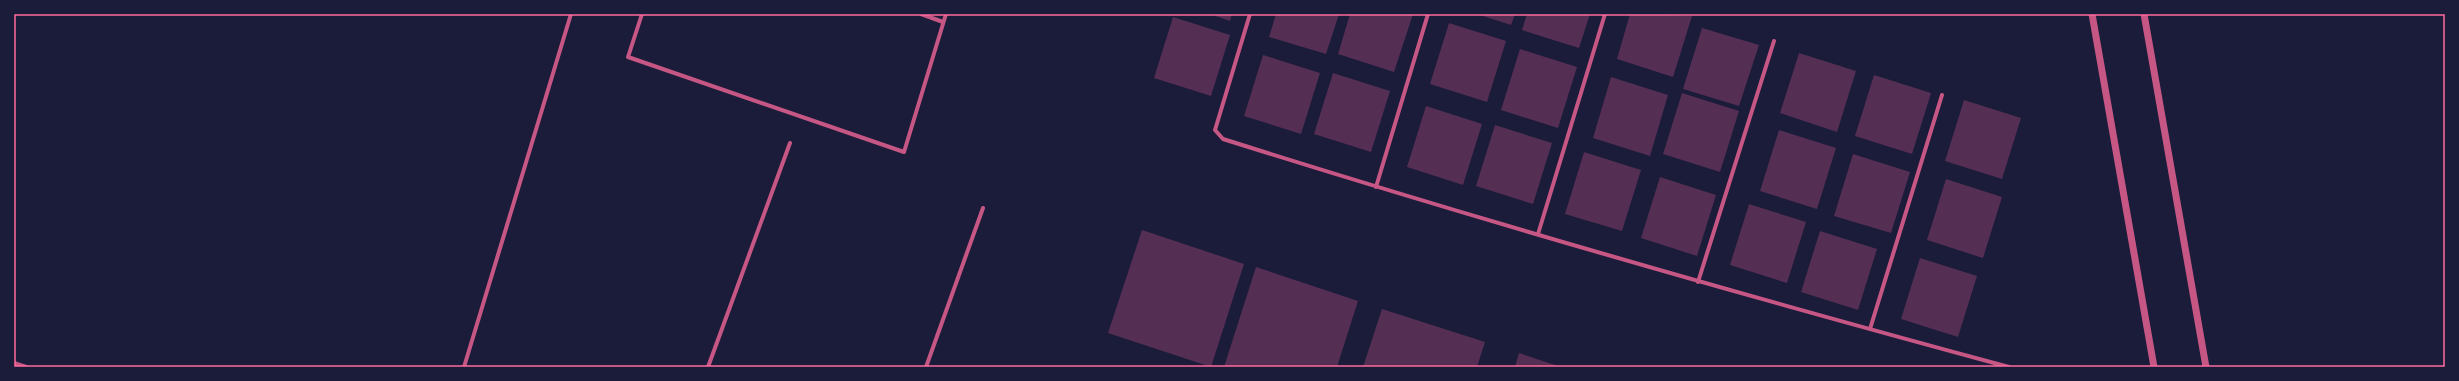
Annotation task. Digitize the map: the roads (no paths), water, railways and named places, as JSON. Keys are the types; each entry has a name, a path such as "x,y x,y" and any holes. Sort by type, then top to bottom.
{"street":[{"path":"464,367 571,14"},
{"path":"642,14 628,57 904,152 946,14"},
{"path":"921,14 944,22"},
{"path":"1250,14 1215,130 1223,139 1376,187 1698,282 2009,367"},
{"path":"1376,187 1428,14"},
{"path":"1538,234 1605,14"},
{"path":"2092,14 2154,367"},
{"path":"2144,14 2206,367"},
{"path":"1698,282 1774,41"},
{"path":"1870,329 1942,95"},
{"path":"708,367 790,143"},
{"path":"926,367 983,208"},
{"path":"14,363 26,367"}]}
